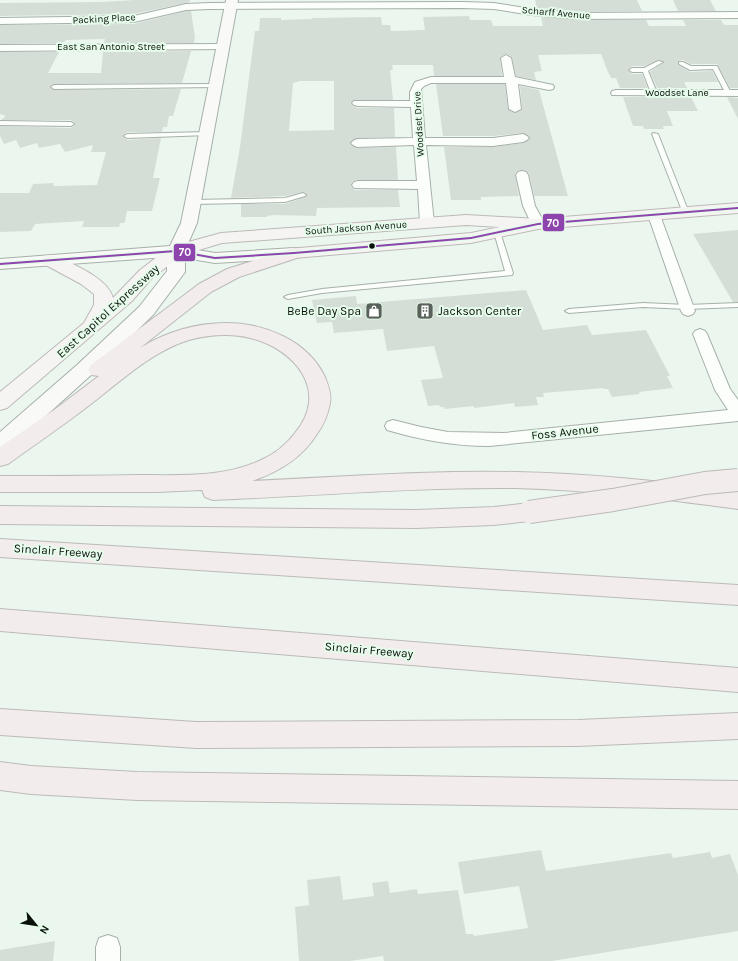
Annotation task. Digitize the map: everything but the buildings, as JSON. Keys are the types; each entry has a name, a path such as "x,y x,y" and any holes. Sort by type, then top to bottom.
{"highway":[{"path":"0,449 111,360 205,288 233,272 294,253"},
{"path":"0,458 64,414 156,346 180,336 202,331 234,329 269,336 296,352 306,361 315,373 319,385 321,401 319,415 310,430 298,445 284,457 267,467 249,473 195,483 0,484"},
{"path":"28,485 97,492 164,492 465,480 514,480 609,484 738,500"},
{"path":"0,515 416,519 529,512 613,500 705,483 738,480"},
{"name":"Sinclair Freeway","path":"0,548 738,595"},
{"name":"Sinclair Freeway","path":"0,620 738,680"},
{"path":"0,722 196,735 578,733 738,726"},
{"path":"0,776 31,780 137,786 738,795"}],"main road":[{"path":"176,251 189,224 232,3"},
{"name":"South Jackson Avenue","path":"176,251 215,258 294,253 470,238 538,224 738,208"},
{"name":"South Jackson Avenue","path":"0,264 176,251 221,238 466,220 538,224"},
{"name":"East Capitol Expressway","path":"0,403 126,297 146,274 176,251"},
{"name":"East Capitol Expressway","path":"0,444 84,370 146,311 176,272 176,251"},
{"path":"50,260 91,282 103,293 104,303 98,318 67,348"}],"street":[{"name":"Scharff Avenue","path":"232,3 496,3 532,12 577,16 737,11"},
{"name":"Packing Place","path":"0,21 134,19 186,8 232,3"},
{"name":"East San Antonio Street","path":"0,48 223,47"},
{"path":"506,58 508,73 513,87 512,93 515,109"},
{"name":"Woodset Drive","path":"427,223 415,92 416,87 421,83 440,80 510,80 549,87"},
{"name":"Woodset Lane","path":"616,93 733,93"},
{"path":"358,103 416,104"},
{"path":"357,144 493,142 523,138"},
{"path":"522,175 529,206 538,224"},
{"path":"358,185 424,185"},
{"path":"654,215 688,309"},
{"path":"700,334 723,390 738,414"},
{"name":"Foss Avenue","path":"393,426 435,437 483,440 738,414"}],"lane":[{"path":"632,70 645,70 660,62"},
{"path":"681,63 690,68 715,68 733,93"},
{"path":"645,70 654,93"},
{"path":"54,87 215,86"},
{"path":"0,123 71,124"},
{"path":"127,136 206,134"},
{"path":"656,134 686,212"},
{"path":"193,202 285,200 303,195"},
{"path":"288,297 322,291 509,273 497,232"},
{"path":"569,312 643,305 688,309 738,305"}],"transit line":[{"name":"70","path":"0,264 176,251 215,258 294,253 471,238 538,224 738,208"}],"place":[{"name":"BeBe Day Spa","path":"374,311"},
{"name":"Jackson Center","path":"425,311"}]}
